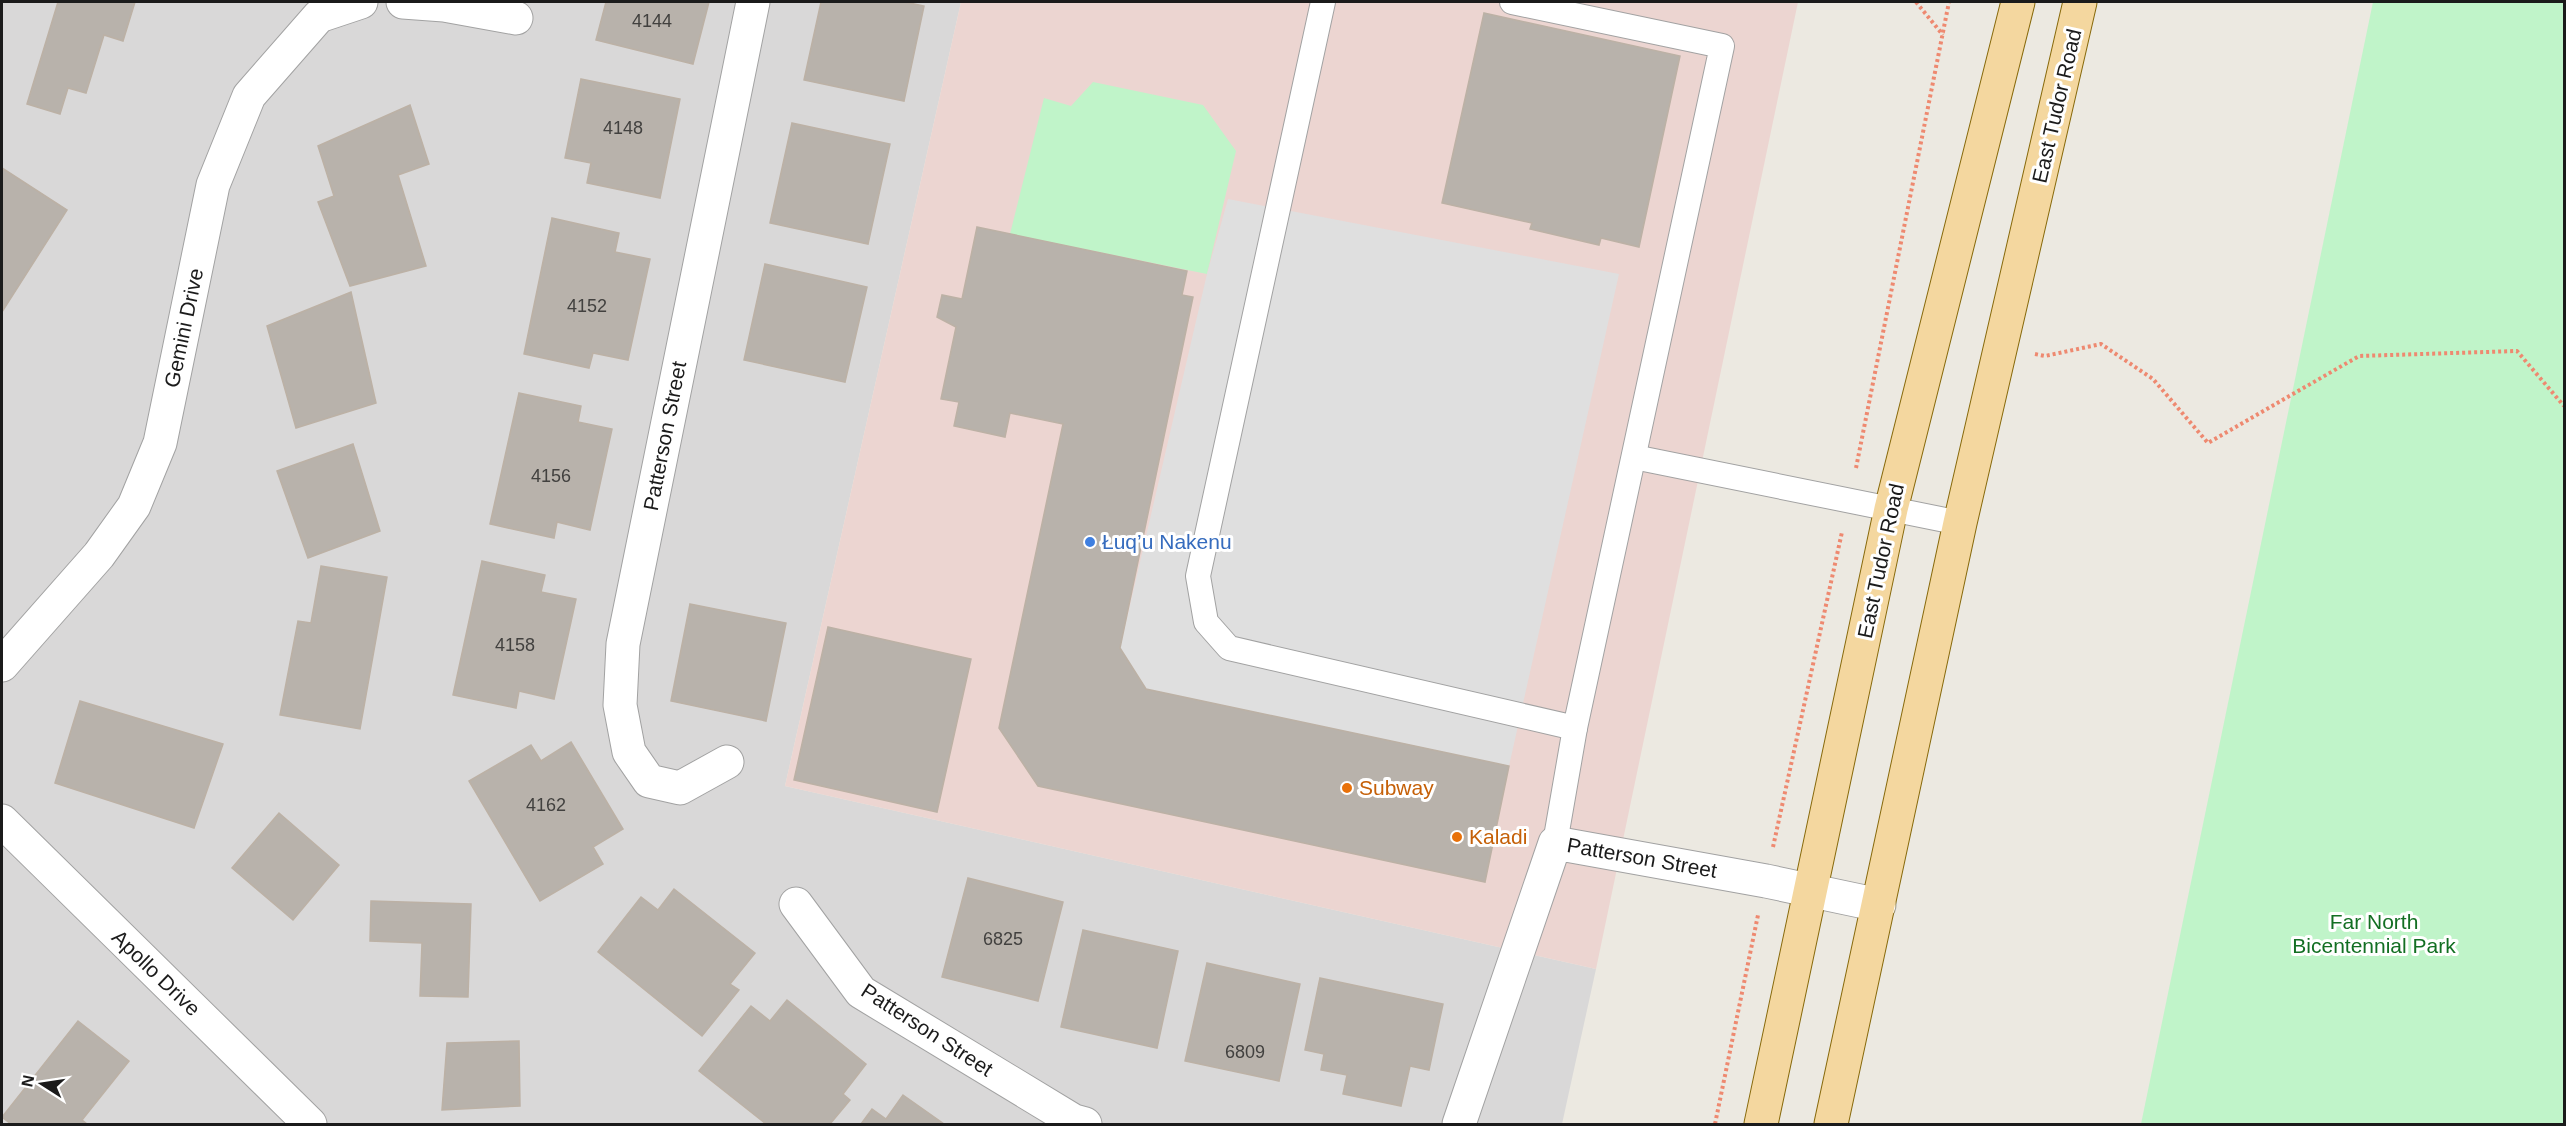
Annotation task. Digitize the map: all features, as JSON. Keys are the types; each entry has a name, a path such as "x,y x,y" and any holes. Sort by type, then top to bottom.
{"main road":[{"name":"East Tudor Road","path":"1761,1125 1891,509 2018,2"},
{"name":"East Tudor Road","path":"1832,1125 1960,523 2080,2"}],"street":[{"name":"Gemini Drive","path":"2,665 99,555 134,506 160,443 213,184 249,96 319,16 361,2"},
{"path":"403,2 444,5 516,18"},
{"name":"Patterson Street","path":"727,762 680,788 648,781 629,752 620,705 624,644 753,2"},
{"name":"Apollo Drive","path":"2,821 310,1125"},
{"name":"Patterson Street","path":"1459,1125 1555,843 1766,881 1879,905"},
{"name":"Patterson Street","path":"796,904 861,992 1074,1121 1085,1125"}],"lane":[{"path":"1323,2 1198,576 1206,622 1229,648 1575,728"},
{"path":"1512,2 1722,46 1575,728 1555,843"},
{"path":"1634,457 1960,523"}],"path":[{"path":"1916,2 1944,36"},
{"path":"1715,1125 1849,501 1949,2"},
{"path":"2002,348 2045,356 2102,344 2153,379 2208,443 2359,356 2517,351 2565,406"}],"shaded area":[{"path":"2,2 961,2 785,786 1596,969 1562,1124 2,1124"},
{"path":"961,2 1798,2 1596,969 785,786"},
{"path":"1228,199 1619,274 1509,766 1146,689 1120,648 1207,274"}],"green space":[{"name":"Far North Bicentennial Park","path":"2373,2 2564,2 2564,1124 2141,1124"},
{"path":"1093,82 1203,105 1236,151 1207,274 1010,234 1044,98 1071,106"}],"building":[{"path":"58,2 135,2 123,41 104,35 86,93 68,88 60,114 27,104"},
{"path":"606,2 709,2 693,64 596,40"},
{"path":"821,2 905,2 924,6 904,101 804,80"},
{"path":"1484,13 1680,56 1639,247 1601,238 1599,245 1530,229 1532,223 1442,203"},
{"path":"581,79 680,99 660,198 587,183 591,163 565,158"},
{"path":"410,105 429,164 398,175 426,266 350,286 318,202 334,196 318,146"},
{"path":"792,123 890,144 868,244 770,223"},
{"path":"2,168 67,210 2,312"},
{"path":"552,218 619,233 615,252 650,259 628,360 593,353 589,368 524,354"},
{"name":"Łuq’u Nakenu","path":"977,227 1187,271 1182,295 1193,297 1120,648 1146,689 1509,766 1485,882 1038,786 999,728 1063,424 1010,413 1005,437 954,426 959,402 941,399 956,327 937,317 942,295 962,299"},
{"path":"765,264 867,287 845,382 744,360"},
{"path":"351,292 376,403 296,428 267,326"},
{"path":"519,393 581,406 578,422 612,429 590,530 557,522 554,538 490,524"},
{"path":"353,444 380,531 308,558 277,471"},
{"path":"482,561 545,575 541,592 576,599 554,699 519,691 516,708 453,695"},
{"path":"321,566 387,577 360,729 280,715 298,621 311,623"},
{"path":"690,604 786,623 766,721 671,701"},
{"path":"828,627 971,659 937,812 794,780"},
{"path":"80,701 223,744 194,828 55,783"},
{"path":"571,742 623,829 593,847 603,864 540,901 469,781 531,745 541,761"},
{"path":"279,813 339,865 293,920 232,868"},
{"path":"968,878 1063,902 1038,1001 942,977"},
{"path":"674,889 755,953 730,984 739,990 702,1036 598,952 641,897 658,910"},
{"path":"371,901 471,904 468,997 420,996 422,943 370,941"},
{"path":"1083,930 1178,951 1157,1048 1061,1027"},
{"path":"1207,963 1300,984 1279,1081 1185,1061"},
{"path":"1320,978 1443,1004 1429,1070 1410,1066 1401,1106 1343,1094 1347,1075 1321,1070 1324,1054 1305,1050"},
{"path":"787,1000 866,1064 843,1094 850,1100 830,1124 766,1124 699,1071 751,1006 770,1021"},
{"path":"78,1021 129,1061 82,1120 87,1124 11,1124 2,1117"},
{"path":"519,1041 520,1106 442,1110 447,1043"},
{"path":"903,1095 944,1124 861,1124 872,1109 886,1119"}],"place":[{"name":"Łuq’u Nakenu","path":"1090,542"},
{"name":"Subway","path":"1347,788"},
{"name":"Kaladi","path":"1457,837"}]}
